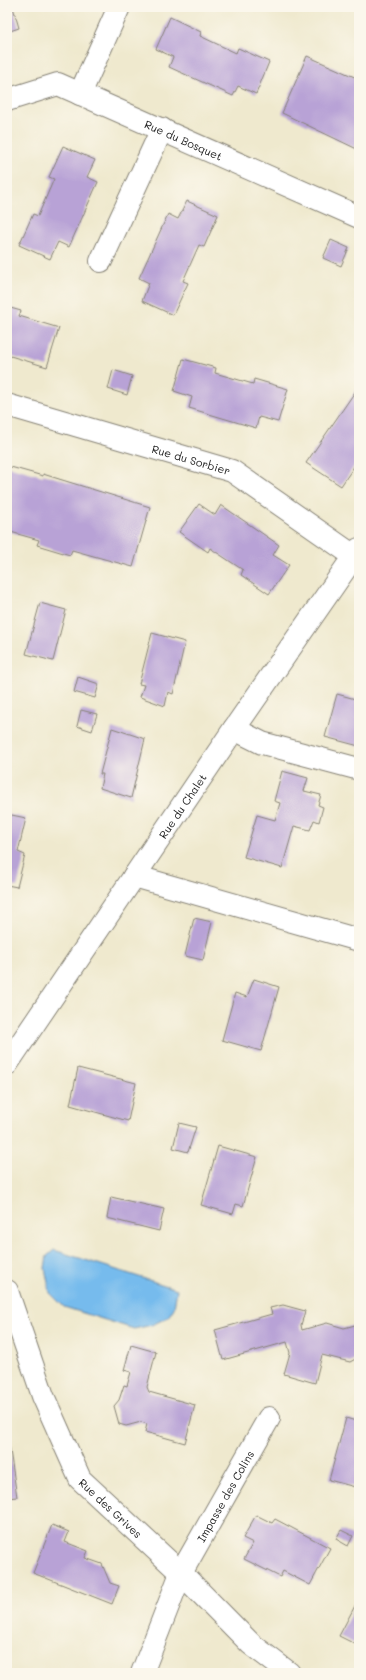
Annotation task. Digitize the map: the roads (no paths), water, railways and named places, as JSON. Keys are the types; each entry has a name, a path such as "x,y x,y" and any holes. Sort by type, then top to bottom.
{"street":[{"path":"80,94 119,7"},
{"name":"Rue du Bosquet","path":"7,100 58,84 359,217"},
{"path":"101,261 162,130"},
{"name":"Rue du Sorbier","path":"7,405 232,471 357,553"},
{"name":"Rue du Chalet","path":"7,1064 234,729 357,553"},
{"path":"234,729 262,743 359,769"},
{"path":"134,876 359,940"},
{"name":"Rue des Grives","path":"7,1292 43,1396 80,1479 181,1573 251,1644 289,1673"},
{"name":"Impasse des Colins","path":"142,1673 181,1573 269,1418"}],"water":[{"path":"54,1250 177,1289 174,1308 168,1317 152,1325 134,1329 64,1307 50,1293 45,1268 47,1256"}]}
